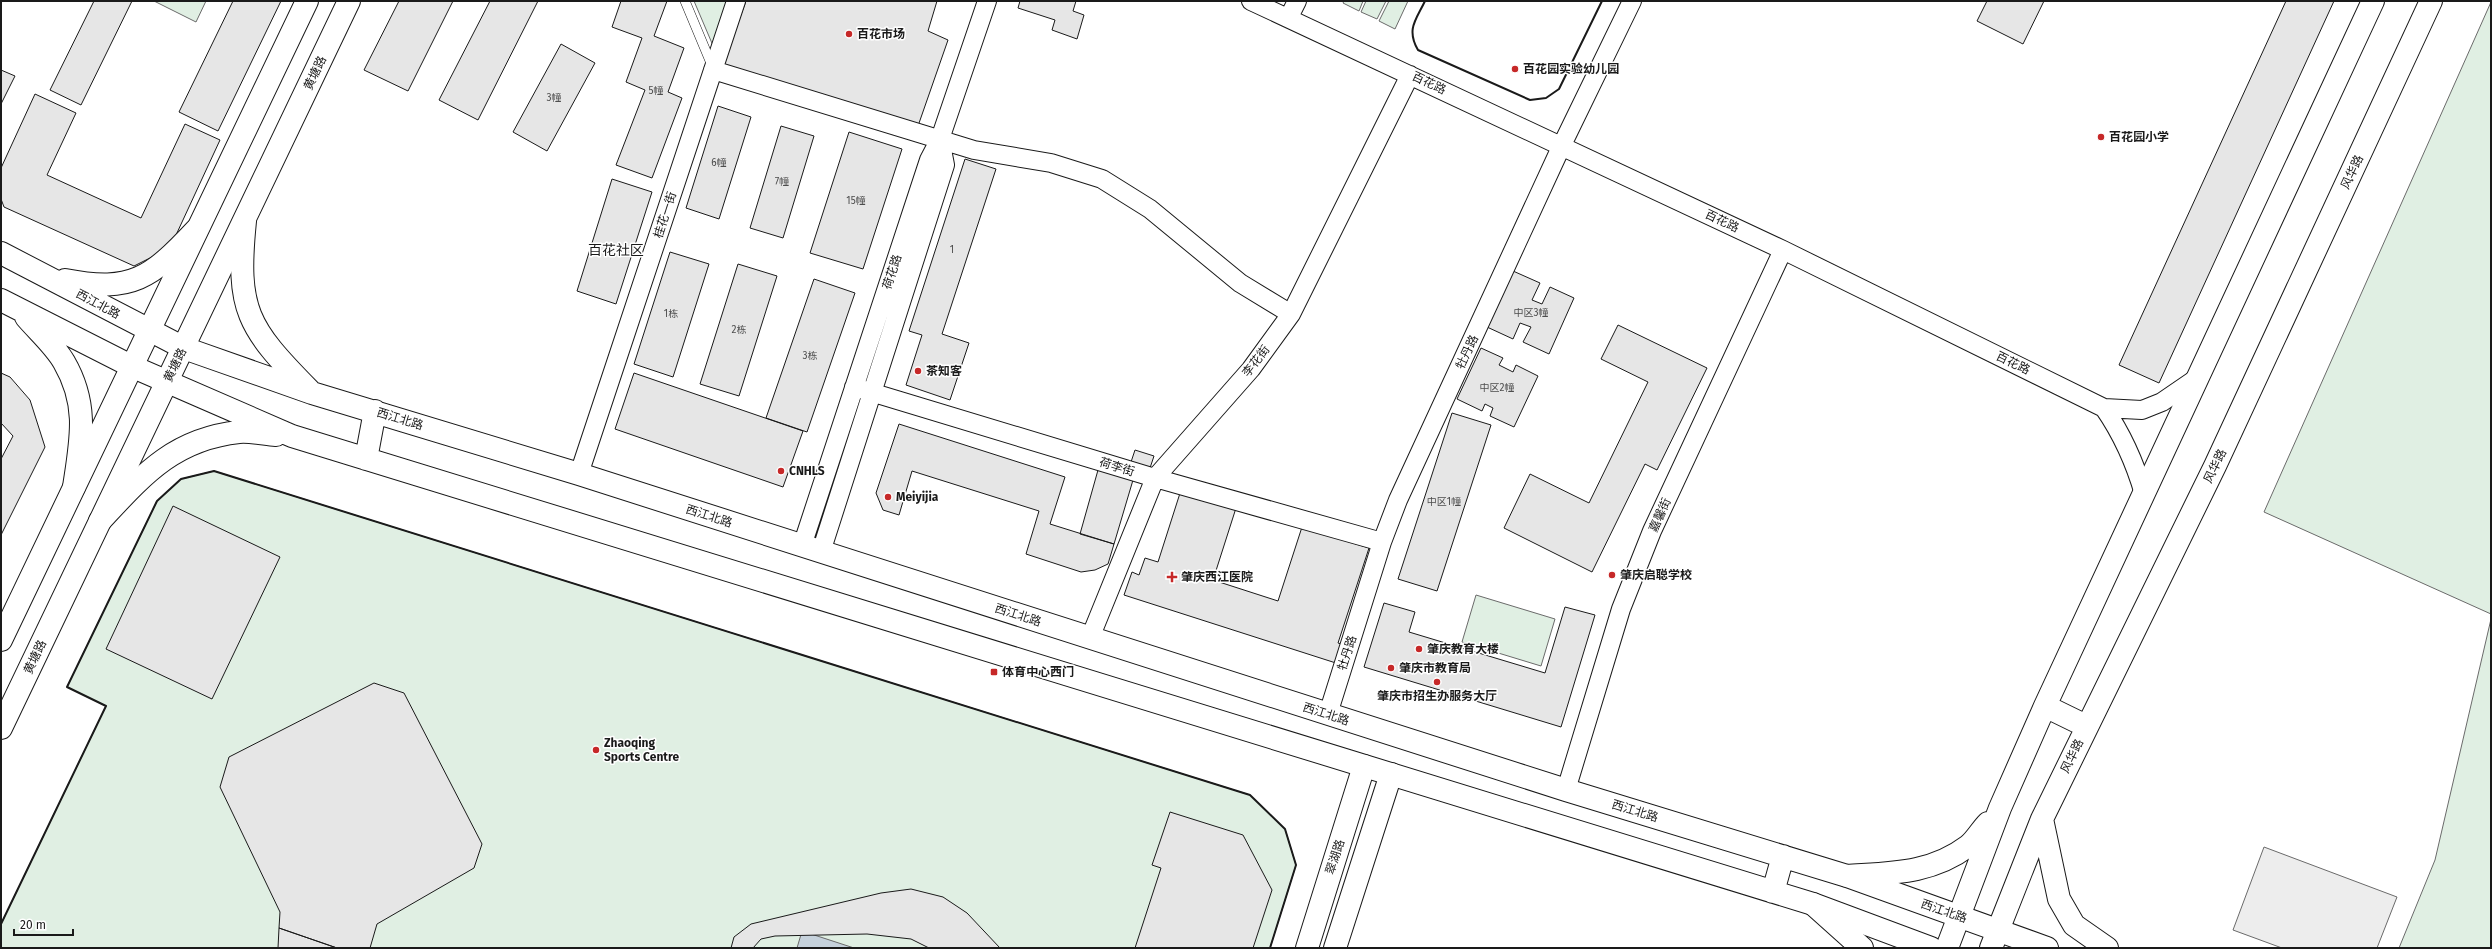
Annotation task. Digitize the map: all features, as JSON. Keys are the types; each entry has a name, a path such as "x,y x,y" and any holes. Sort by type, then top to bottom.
{"main road":[{"path":"1,640 7,611 74,487 307,1"},
{"name":"黄塘路","path":"1,728 349,1"},
{"path":"1946,948 2000,808 2045,706 2374,1"},
{"name":"风华路","path":"1995,939 2042,819 2086,726 2215,466 2431,1"},
{"path":"245,221 241,264 242,292 250,317 260,336 275,355 312,393"},
{"path":"46,276 88,284 110,285 129,282 166,262 196,230"},
{"name":"西江北路","path":"1,253 184,348 312,393 579,474 1566,790 1846,876 1959,916 1995,939 2046,948"},
{"path":"10,304 131,366 292,436 1813,904 1931,948"},
{"path":"10,304 64,361 77,393 82,427 74,487"},
{"path":"366,459 375,411"},
{"path":"100,521 148,470 169,455 192,444 212,437 240,432 292,436"},
{"path":"2045,706 2086,726"},
{"name":"翠湖路","path":"1307,948 1364,766"},
{"path":"1335,948 1391,774"},
{"path":"1846,876 1912,872 1942,862 1969,846 2000,808"},
{"path":"2042,819 2059,899 2074,925 2107,948"},
{"path":"1773,892 1783,856"},
{"path":"1813,904 1862,948"}],"street":[{"name":"桂花一街","path":"579,474 736,1"},
{"name":"荷花路","path":"812,549 854,387 929,160 940,139 987,1"},
{"name":"百花路","path":"1251,1 1289,17 1783,250 2104,408 2118,428 2135,465 2144,494"},
{"path":"1289,17 1297,1"},
{"name":"牡丹路","path":"1328,714 1382,542 1398,500 1562,145 1632,1"},
{"path":"713,70 974,150 1052,163 1102,179 1150,209 1240,283 1291,314"},
{"name":"李花街","path":"1090,638 1155,478 1251,369 1291,314 1410,75"},
{"path":"812,549 872,393 945,165 940,139"},
{"name":"嘉馨街","path":"1566,790 1622,609 1650,538 1783,250"},
{"path":"2104,408 2142,410 2162,402 2200,376"},
{"name":"荷李街","path":"854,387 1155,478 1382,542"}],"lane":[{"path":"685,1 713,70"}],"green space":[{"path":"154,1 206,1 196,22"},
{"path":"694,1 729,1 714,48"},
{"path":"1344,1 1363,1 1359,11 1343,3"},
{"path":"1366,1 1386,1 1377,19 1361,12"},
{"path":"1389,1 1408,1 1395,29 1379,21"},
{"path":"2491,2 2491,614 2264,512"},
{"name":"Zhaoqing Sports Centre","path":"214,471 1250,795 1285,829 1296,865 1270,948 1,948 1,924 106,706 67,687 157,501 181,479"},
{"path":"1476,595 1555,619 1541,666 1462,642"},
{"path":"2491,619 2491,948 2399,948 2435,860"}],"shaded area":[{"path":"2264,847 2397,897 2377,948 2282,948 2233,930"},
{"path":"802,931 854,948 797,948"}],"building":[{"path":"94,1 132,1 81,105 50,90"},
{"path":"233,1 281,1 218,131 179,112"},
{"path":"399,1 453,1 408,91 364,70"},
{"path":"490,1 538,1 478,120 439,100"},
{"path":"621,1 667,1 654,36 684,48 668,92 682,98 652,178 616,165 645,90 626,82 642,38 612,27"},
{"name":"百花市场","path":"746,1 937,1 928,31 948,40 918,126 722,66"},
{"path":"1020,1 1076,1 1073,11 1084,15 1077,39 1052,30 1055,20 1018,8"},
{"path":"1987,1 2044,1 2023,44 1977,21"},
{"path":"2286,1 2334,1 2159,383 2119,365"},
{"path":"561,44 595,63 547,151 513,132"},
{"path":"1,70 15,76 1,104"},
{"path":"35,94 76,113 47,175 141,218 185,124 220,140 170,248 134,266 4,207 1,199 1,168"},
{"path":"718,106 751,117 719,219 686,208"},
{"path":"781,126 814,136 783,238 750,228"},
{"path":"849,132 902,149 863,269 810,253"},
{"path":"965,159 996,169 942,334 969,343 950,400 906,385 922,335 909,331"},
{"path":"612,179 652,192 616,304 577,291"},
{"path":"670,252 709,264 673,377 634,364"},
{"path":"738,264 777,276 739,396 700,384"},
{"path":"1513,271 1540,283 1532,300 1542,304 1550,287 1574,298 1549,354 1523,342 1531,327 1520,323 1513,339 1487,327"},
{"path":"814,279 855,293 807,432 766,418"},
{"path":"1618,325 1707,368 1657,470 1645,464 1592,572 1504,528 1530,474 1589,503 1648,382 1601,359"},
{"path":"1481,348 1503,358 1499,365 1513,372 1516,365 1538,376 1514,427 1490,416 1493,408 1485,404 1482,411 1457,399"},
{"path":"1,373 10,377 30,400 45,447 1,535 1,459 13,436 1,423"},
{"path":"634,373 803,431 783,487 615,429"},
{"path":"1452,413 1491,425 1437,591 1398,579"},
{"path":"899,424 1065,477 1050,524 1114,544 1108,564 1095,570 1081,572 1026,554 1039,511 912,471 899,515 883,510 876,493"},
{"path":"1135,450 1154,456 1150,468 1131,462"},
{"path":"1098,470 1133,480 1114,544 1080,534"},
{"name":"肇庆西江医院","path":"1181,490 1236,508 1213,580 1278,601 1302,527 1369,548 1338,643 1345,645 1339,664 1124,595 1132,572 1139,575 1145,558 1158,562"},
{"path":"173,506 280,557 212,699 106,649"},
{"name":"肇庆教育大楼","path":"1384,603 1415,612 1409,632 1545,673 1565,607 1595,615 1561,727 1364,667"},
{"path":"374,683 404,693 482,844 474,868 377,924 370,948 337,948 279,928 280,912 220,787 229,757"},
{"path":"1170,812 1243,835 1272,890 1253,948 1135,948 1161,868 1152,865"},
{"path":"911,889 943,897 967,913 1000,948 929,948 911,939 867,934 775,936 761,939 753,948 731,948 734,937 751,924 881,893"},
{"path":"279,928 337,948 278,948"}],"wall":[{"path":"1425,1 1416,19 1413,30 1414,43 1418,50 1530,100 1546,98 1559,89 1602,1"},
{"path":"1,924 106,706 67,687 157,501 181,479 214,471 1250,795 1285,829 1296,865 1270,948"}],"place":[{"name":"百花市场","path":"849,34"},
{"name":"百花园实验幼儿园","path":"1515,69"},
{"name":"百花园小学","path":"2101,137"},
{"name":"茶知客","path":"918,371"},
{"name":"CNHLS","path":"781,471"},
{"name":"Meiyijia","path":"888,497"},
{"name":"肇庆启聪学校","path":"1612,575"},
{"name":"肇庆西江医院","path":"1172,577"},
{"name":"肇庆教育大楼","path":"1419,649"},
{"name":"肇庆市教育局","path":"1391,668"},
{"name":"体育中心西门","path":"994,672"},
{"name":"肇庆市招生办服务大厅","path":"1437,682"},
{"name":"Zhaoqing Sports Centre","path":"596,750"}],"district":[{"name":"百花社区","path":"616,250"}]}
